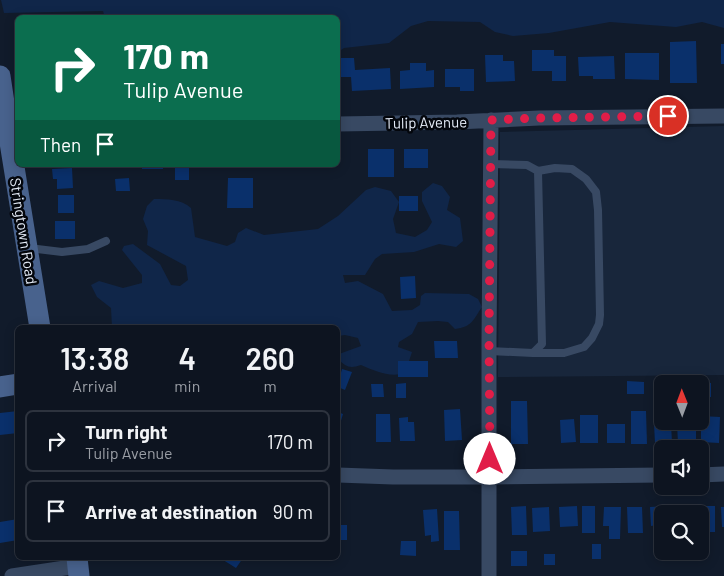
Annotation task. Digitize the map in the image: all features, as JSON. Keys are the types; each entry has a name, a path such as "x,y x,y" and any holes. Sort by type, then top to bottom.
{"main road":[{"name":"Stringtown Road","path":"0,76 15,150"},
{"name":"Stringtown Road","path":"17,167 27,248 40,325"},
{"path":"0,387 15,384"}],"street":[{"name":"Tulip Avenue","path":"340,124 457,122 539,118 724,116"},
{"path":"489,576 491,120"},
{"path":"709,475 724,474"},
{"path":"340,476 654,475"},
{"path":"12,576 78,567"}],"lane":[{"path":"489,351 564,353 584,347 592,338 599,324 600,315 598,210 596,192 586,178 572,169 555,168 538,171 527,165 491,164"},
{"path":"533,352 542,344 538,171"},
{"path":"27,248 62,252 88,250 106,241"}],"shaded area":[{"path":"1,0 724,0 724,28 702,22 676,27 610,22 549,33 513,36 495,32 480,22 428,21 411,26 389,43 344,48 340,51 340,15 104,15 103,11 4,13"},
{"path":"724,126 724,375 498,377 500,132"},
{"path":"433,183 442,186 450,197 447,210 460,218 463,241 456,247 439,244 414,252 382,254 375,259 365,275 343,275 345,283 358,281 383,294 392,311 412,310 420,305 421,296 425,293 469,294 478,299 482,307 472,322 465,327 455,329 448,322 418,322 412,334 399,342 398,347 412,352 405,373 394,375 361,365 351,367 343,364 340,361 340,354 361,346 358,338 340,336 340,325 112,325 111,308 97,297 91,285 99,281 123,288 142,283 142,275 122,250 124,246 133,244 160,264 171,285 180,286 188,280 186,266 147,245 148,231 143,219 147,206 154,199 174,200 187,205 191,208 195,237 227,246 235,242 238,233 246,228 264,235 318,229 338,216 366,190 375,187 391,191 399,202 393,219 396,233 415,237 427,230 432,222 422,201 422,192"}],"building":[{"path":"696,41 697,83 670,83 670,42"},
{"path":"721,44 724,44 724,64 721,64"},
{"path":"532,50 554,50 554,56 566,56 566,81 552,81 552,71 532,71"},
{"path":"625,53 659,53 659,80 625,79"},
{"path":"485,55 503,55 503,61 514,61 515,81 486,82"},
{"path":"614,56 615,79 593,79 593,76 579,76 578,57"},
{"path":"340,58 354,58 355,70 390,68 391,89 352,91 351,77 340,77"},
{"path":"410,63 426,63 426,71 434,70 434,87 400,89 400,71 410,70"},
{"path":"445,69 474,69 474,91 460,91 460,87 445,87"},
{"path":"368,149 394,149 394,177 368,177"},
{"path":"404,149 428,149 428,168 404,168"},
{"path":"142,167 163,167 163,169 142,169"},
{"path":"175,167 189,167 189,180 175,180"},
{"path":"72,168 73,188 57,189 57,179 53,179 52,169"},
{"path":"129,178 130,191 116,191 115,179"},
{"path":"228,178 253,178 253,208 227,208"},
{"path":"58,195 74,195 74,213 58,213"},
{"path":"399,196 418,196 418,211 399,211"},
{"path":"55,221 75,221 75,239 55,239"},
{"path":"415,276 416,298 401,299 400,277"},
{"path":"434,341 457,341 458,358 435,358"},
{"path":"398,361 428,361 428,377 398,377"},
{"path":"342,369 352,372 345,390 340,388"},
{"path":"627,381 644,382 644,394 627,394"},
{"path":"406,383 406,398 396,398 396,384"},
{"path":"709,383 711,383 711,397 709,397"},
{"path":"371,384 383,384 384,397 372,397"},
{"path":"511,401 527,401 528,444 511,444"},
{"path":"460,409 462,440 445,441 444,410"},
{"path":"15,411 15,433 0,435 0,413"},
{"path":"631,411 646,411 647,444 631,444"},
{"path":"340,413 343,414 340,424"},
{"path":"376,414 390,414 391,442 376,442"},
{"path":"580,415 598,415 598,443 580,443"},
{"path":"709,416 720,417 719,443 701,440 701,430 709,430"},
{"path":"408,417 408,422 414,422 415,441 400,441 399,418"},
{"path":"574,419 576,442 561,443 560,420"},
{"path":"607,424 625,424 625,443 607,443"},
{"path":"654,430 671,430 672,440 655,440"},
{"path":"677,430 696,430 696,440 678,440"},
{"path":"526,506 527,535 512,535 511,507"},
{"path":"577,506 578,526 560,527 559,507"},
{"path":"582,506 595,506 595,533 582,533"},
{"path":"709,506 715,506 715,532 709,532"},
{"path":"549,507 550,531 533,532 532,508"},
{"path":"604,507 621,507 620,539 609,539 609,526 603,526"},
{"path":"627,507 642,507 643,533 628,533"},
{"path":"650,507 654,507 654,526 651,526"},
{"path":"721,507 724,507 724,527 722,527"},
{"path":"437,509 439,541 431,542 431,535 425,536 423,510"},
{"path":"444,511 459,511 460,550 444,550"},
{"path":"340,518 341,525 347,525 347,540 340,540"},
{"path":"15,520 15,540 0,543 0,522"},
{"path":"401,541 416,541 416,556 400,555"},
{"path":"592,544 601,544 601,559 592,559"},
{"path":"511,551 527,551 527,566 511,566"},
{"path":"544,554 555,554 555,565 544,565"},
{"path":"223,560 242,560 236,568"}],"route":[{"path":"490,459 491,120 668,116"}]}
